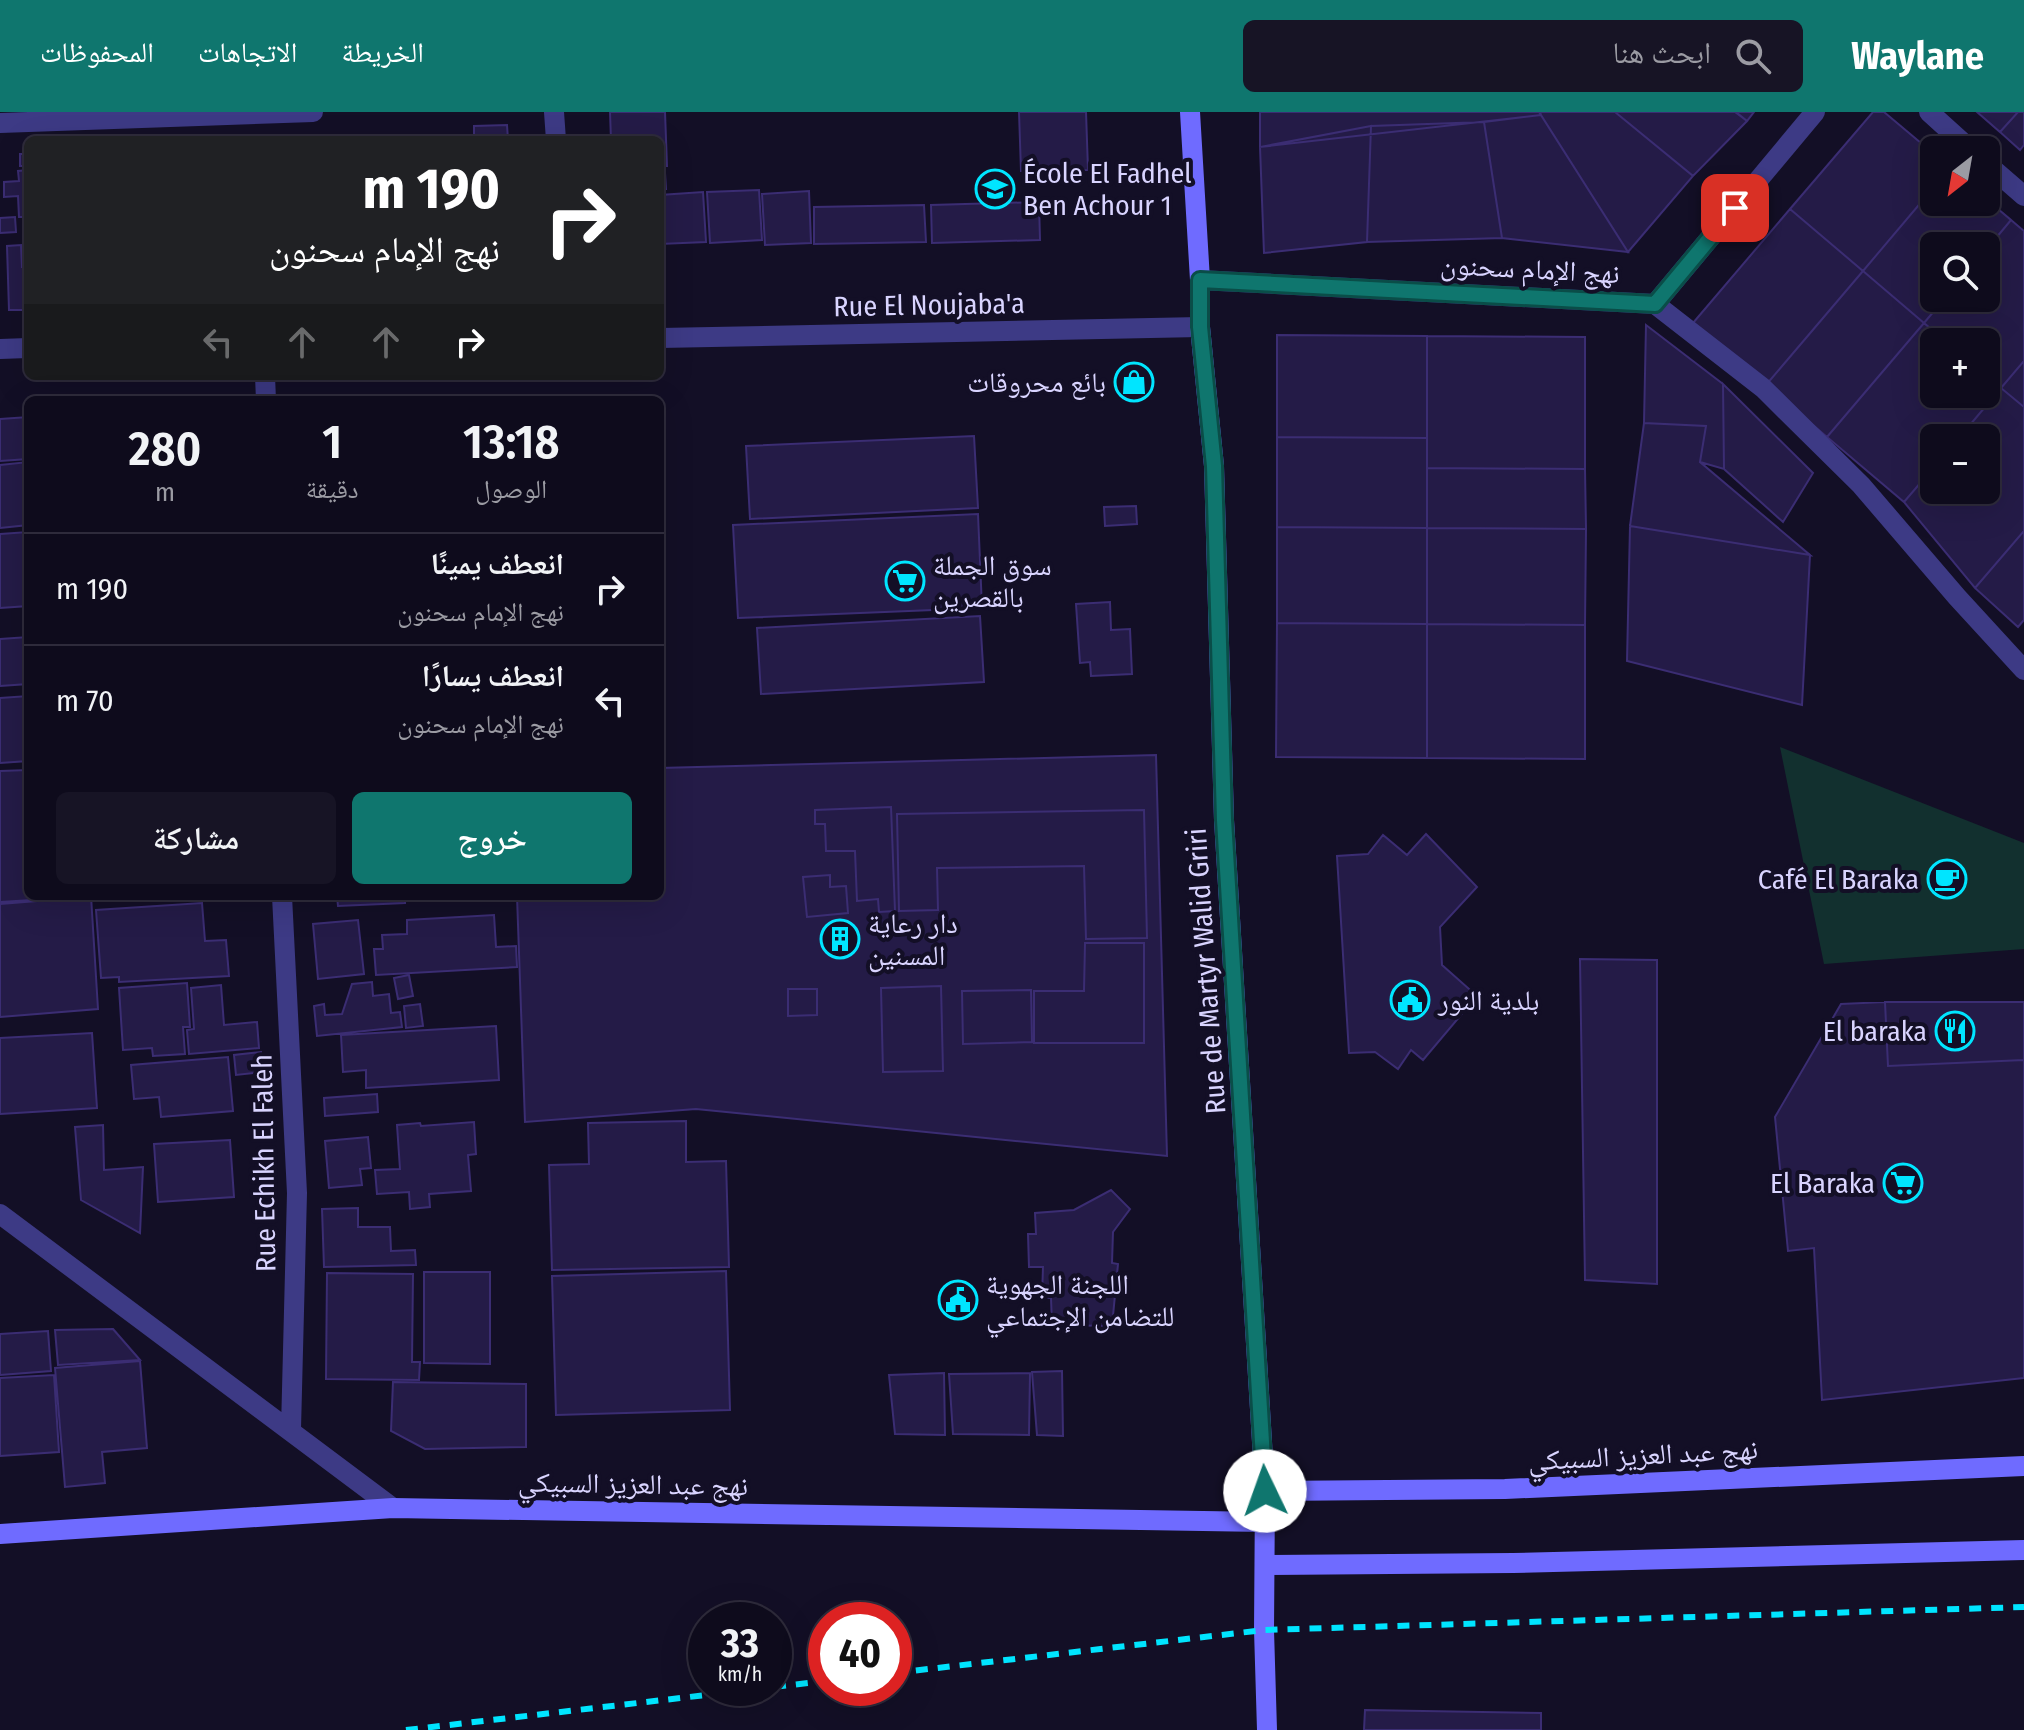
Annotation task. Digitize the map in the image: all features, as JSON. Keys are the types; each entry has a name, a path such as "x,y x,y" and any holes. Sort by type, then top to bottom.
{"street":[{"path":"0,123 313,112"},
{"path":"554,112 556,136"},
{"name":"Rue de Martyr Walid Griri","path":"1190,112 1200,327 1214,466 1224,820 1265,1491 1267,1730"},
{"name":"نهج الإمام سحنون","path":"1200,280 1655,304 1815,112"},
{"path":"1929,112 1956,136"},
{"path":"2000,175 2024,196"},
{"path":"1655,304 1763,388 1850,475 2024,670"},
{"name":"Rue El Noujaba'a","path":"664,338 1200,327"},
{"path":"0,349 24,348"},
{"name":"Rue Echikh El Faleh","path":"282,900 297,1193 291,1429"},
{"path":"0,1214 393,1508"},
{"name":"نهج عبد العزيز السبيكي","path":"1265,1491 1505,1489 2024,1466"},
{"name":"نهج عبد العزيز السبيكي","path":"0,1534 393,1508 1265,1522"},
{"path":"1265,1565 1513,1563 2024,1550"}],"green space":[{"path":"1780,747 2024,843 2024,949 1824,964"}],"building":[{"path":"610,112 665,112 667,166 664,166 664,136 611,136"},
{"path":"1019,112 1086,112 1088,170 1021,171"},
{"path":"1260,112 1540,112 1541,115 1260,147"},
{"path":"1539,112 1615,112 1693,176 1628,252"},
{"path":"1615,112 1735,112 1747,121 1693,176"},
{"path":"1736,112 1754,112 1747,121"},
{"path":"1873,112 1884,112 1920,142 1920,204 1863,271 1790,209"},
{"path":"1977,112 2018,112 2000,132"},
{"path":"2018,112 2024,112 2024,145 2020,150 2000,132"},
{"path":"1541,115 1628,252 1502,238 1484,122"},
{"path":"1484,122 1502,238 1367,242 1371,126"},
{"path":"507,125 508,136 474,136 474,126"},
{"path":"1371,126 1367,242 1264,253 1260,147"},
{"path":"20,154 24,154 24,166 20,166"},
{"path":"24,170 24,217 19,217 18,196 4,197 4,182 19,181 18,171"},
{"path":"759,190 762,240 710,243 707,192"},
{"path":"809,191 811,243 765,245 762,194"},
{"path":"703,192 706,242 664,244 664,195"},
{"path":"1039,202 1040,240 932,243 931,205"},
{"path":"1920,204 1920,216 2000,216 2000,211 2011,220 2000,233 1920,232 1920,312 1933,312 1924,323 1863,271"},
{"path":"924,205 926,242 814,244 814,207"},
{"path":"1790,209 1863,271 1766,385 1693,323"},
{"path":"15,217 16,232 0,233 0,218"},
{"path":"2011,220 2024,231 2024,361 2001,388 2000,328 1930,328 1924,323 1933,312 2000,312 2000,233"},
{"path":"21,245 24,310 9,310 7,246"},
{"path":"1863,271 1924,323 1827,437 1766,385"},
{"path":"1924,323 1930,328 1920,328 1920,408 1984,408 1971,424 1920,424 1920,483 1904,502 1827,437"},
{"path":"1646,325 1723,384 1724,469 1700,462 1706,426 1644,423"},
{"path":"1277,335 1427,336 1427,438 1277,437"},
{"path":"1427,336 1585,337 1585,469 1427,468"},
{"path":"2024,361 2024,407 2001,388"},
{"path":"1723,384 1813,473 1783,522 1724,469"},
{"path":"2000,389 2024,407 2024,531 1975,588 1904,502 1920,483 1920,504 2000,504 2000,424 1971,424 1984,408 2000,408"},
{"path":"24,417 24,459 0,461 0,419"},
{"path":"1644,423 1706,426 1700,462 1810,555 1630,526"},
{"path":"974,436 978,508 750,519 746,446"},
{"path":"1277,437 1427,438 1427,528 1277,527"},
{"path":"24,462 24,525 0,528 0,465"},
{"path":"1427,468 1585,469 1586,529 1427,528"},
{"path":"1136,506 1137,524 1105,526 1104,507"},
{"path":"978,514 982,608 738,618 733,525"},
{"path":"1630,526 1810,555 1802,705 1627,661"},
{"path":"1277,527 1427,528 1427,624 1277,623"},
{"path":"1427,528 1586,529 1585,625 1427,624"},
{"path":"2024,531 2024,620 2018,627 1975,588"},
{"path":"24,532 24,606 0,608 0,534"},
{"path":"1110,602 1111,630 1130,629 1132,674 1091,676 1090,662 1080,663 1076,604"},
{"path":"980,616 984,682 761,694 757,628"},
{"path":"1277,623 1427,624 1427,758 1276,757"},
{"path":"1427,624 1585,625 1585,759 1427,758"},
{"path":"24,637 24,684 0,686 0,639"},
{"path":"24,696 24,761 0,763 0,698"},
{"name":"دار رعاية المسنين","path":"1156,755 1167,1156 696,1109 525,1122 517,900 664,900 664,768"},
{"path":"24,770 24,900 32,900 0,902 0,771"},
{"path":"891,807 895,911 879,912 878,899 857,901 855,851 826,851 825,824 815,824 815,810"},
{"path":"1144,810 1147,938 1086,939 1084,866 937,868 938,910 899,911 897,814"},
{"path":"1426,834 1477,887 1440,927 1442,965 1477,996 1423,1060 1411,1050 1398,1069 1375,1052 1349,1053 1337,856 1368,854 1383,835 1407,855"},
{"path":"830,875 830,887 846,886 848,913 807,917 803,877"},
{"path":"91,900 98,1009 0,1017 0,904"},
{"path":"337,900 405,900 405,903 338,906"},
{"path":"202,903 205,941 226,940 229,976 119,982 119,977 101,978 96,910"},
{"path":"494,915 496,947 516,946 517,967 376,975 374,949 383,949 382,935 407,934 407,920"},
{"path":"358,920 364,974 318,979 313,924"},
{"path":"1085,943 1144,943 1144,1043 1034,1043 1034,991 1084,991"},
{"path":"1580,959 1657,960 1657,1284 1585,1280"},
{"path":"409,975 413,996 398,999 394,978"},
{"path":"372,982 373,996 389,994 391,1013 400,1012 402,1027 317,1036 314,1006 324,1004 325,1015 342,1014 352,984"},
{"path":"187,983 190,1027 183,1027 185,1054 153,1056 152,1048 123,1050 119,988"},
{"path":"221,985 224,1025 257,1022 259,1048 189,1054 187,1030 194,1029 191,988"},
{"path":"941,986 943,1071 883,1072 881,988"},
{"path":"788,989 817,989 817,1015 788,1016"},
{"path":"1031,990 1032,1042 963,1044 962,991"},
{"name":"El baraka","path":"1885,1002 2024,1002 2024,1060 1888,1066"},
{"name":"El Baraka","path":"1885,1002 1888,1066 2024,1060 2024,1378 1822,1400 1814,1248 1788,1251 1775,1117 1841,1004"},
{"path":"420,1004 423,1026 406,1028 404,1006"},
{"path":"496,1026 499,1080 366,1088 366,1070 343,1072 341,1035"},
{"path":"92,1033 97,1108 0,1114 0,1038"},
{"path":"261,1052 262,1072 236,1075 234,1055"},
{"path":"228,1057 233,1111 161,1117 159,1097 134,1099 131,1065"},
{"path":"377,1094 378,1112 325,1116 324,1098"},
{"path":"686,1121 686,1162 726,1161 729,1267 552,1270 549,1165 589,1164 588,1123"},
{"path":"474,1122 476,1154 468,1155 471,1191 429,1194 430,1207 410,1209 409,1192 377,1194 375,1170 400,1169 397,1125"},
{"path":"103,1125 104,1170 143,1167 140,1233 81,1200 75,1127"},
{"path":"368,1137 371,1168 360,1169 362,1185 329,1188 325,1141"},
{"path":"230,1140 234,1197 158,1202 154,1144"},
{"path":"1111,1190 1130,1209 1113,1232 1112,1263 1118,1264 1112,1326 1052,1325 1051,1298 1042,1297 1043,1267 1029,1267 1028,1234 1036,1234 1035,1213 1074,1210"},
{"path":"358,1208 358,1227 390,1227 391,1251 415,1250 416,1265 324,1267 322,1209"},
{"path":"726,1271 730,1410 556,1415 552,1276"},
{"path":"424,1272 490,1272 490,1364 424,1363"},
{"path":"327,1273 413,1274 412,1362 420,1362 419,1380 326,1379"},
{"path":"113,1329 140,1360 58,1365 55,1330"},
{"path":"48,1331 51,1371 0,1375 0,1334"},
{"path":"140,1361 147,1448 102,1452 105,1483 65,1487 55,1368"},
{"path":"1062,1371 1063,1436 1037,1435 1032,1372"},
{"path":"944,1373 945,1435 895,1434 889,1375"},
{"path":"1030,1373 1029,1435 953,1434 949,1374"},
{"path":"54,1375 59,1452 0,1456 0,1378"},
{"path":"393,1382 526,1384 526,1447 425,1449 391,1431"},
{"path":"1365,1710 1541,1713 1541,1730 1364,1730"}],"railway":[{"path":"912,1671 1264,1630 2024,1607"},
{"path":"792,1685 808,1683"},
{"path":"406,1730 688,1697"}],"place":[{"name":"École El Fadhel Ben Achour 1","path":"995,189"},
{"name":"بائع محروقات","path":"1134,382"},
{"name":"سوق الجملة بالقصرين","path":"905,581"},
{"name":"Café El Baraka","path":"1947,879"},
{"name":"دار رعاية المسنين","path":"840,939"},
{"name":"بلدية النور","path":"1410,1000"},
{"name":"El baraka","path":"1955,1031"},
{"name":"El Baraka","path":"1903,1183"},
{"name":"اللجنة الجهوية للتضامن الإجتماعي","path":"958,1300"}],"route":[{"path":"1265,1491 1243,1091 1224,820 1214,466 1200,327 1200,280 1655,304 1735,208"}]}
